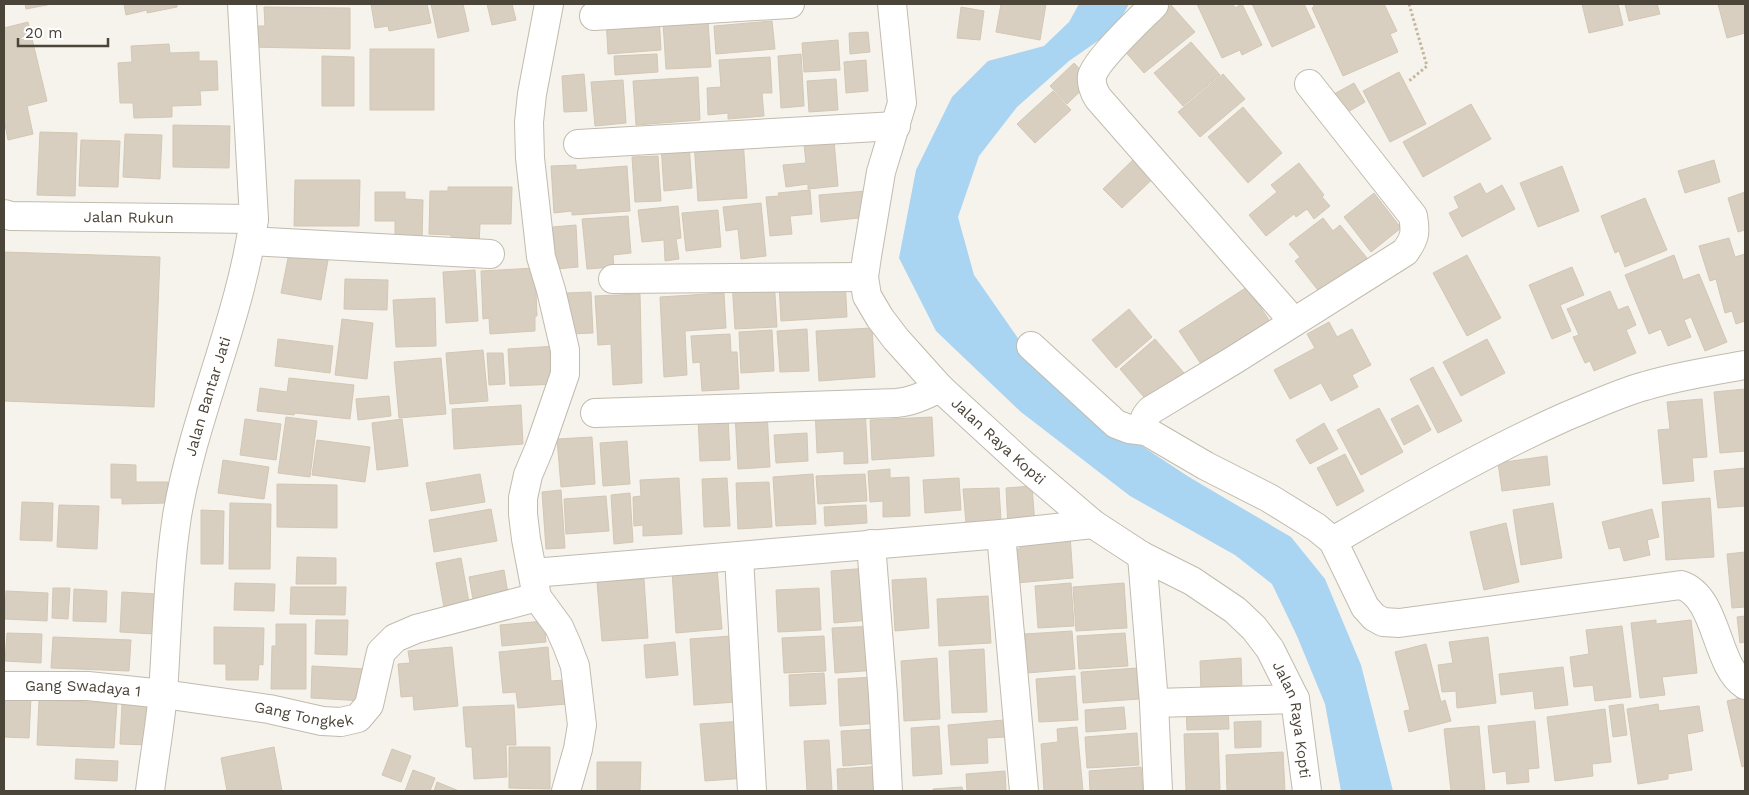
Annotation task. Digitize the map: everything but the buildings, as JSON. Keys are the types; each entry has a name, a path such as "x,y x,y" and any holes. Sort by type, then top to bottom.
{"street":[{"name":"Jalan Bantar Jati","path":"150,791 162,694 177,517 187,471 233,312 253,230 242,4"},
{"path":"549,4 532,94 530,158 540,257 551,290 565,350 565,374 540,449 528,475 523,498 526,539 541,584 567,645 576,674 582,725 578,749 566,791"},
{"path":"594,16 790,4"},
{"name":"Jalan Raya Kopti","path":"892,4 902,103 881,172 864,277 867,296 880,318 940,388 1025,466 1093,524 1142,556 1192,581 1235,610 1254,628 1270,649 1295,699 1307,791"},
{"path":"1154,5 1100,61 1092,76 1094,92 1294,322"},
{"path":"1146,431 1144,417 1151,410 1405,252 1413,242 1415,231 1413,216 1309,84"},
{"path":"578,144 896,126"},
{"name":"Jalan Rukun","path":"4,214 11,216 253,230 490,254"},
{"path":"613,279 864,277"},
{"path":"1031,346 1116,424 1129,429 1146,431 1206,466 1269,498 1316,527 1333,541 1365,608 1374,617 1383,622 1399,623 1681,585 1688,588 1701,600 1734,674 1745,685"},
{"path":"1333,541 1435,481 1533,431 1644,386 1745,365"},
{"path":"595,413 896,403 920,398 940,388"},
{"name":"Gang Tongkek","path":"162,694 269,709 322,721 341,722 358,718 369,705 375,670 381,652 395,638 541,584 740,557 1093,524"},
{"path":"1001,534 1024,791"},
{"path":"871,544 883,695 888,791"},
{"path":"1142,556 1154,703 1158,791"},
{"path":"740,557 752,791"},
{"name":"Gang Swadaya 1","path":"4,686 88,686 162,694"},
{"path":"1154,703 1295,699"}],"path":[{"path":"1409,4 1428,66 1409,81"}],"water":[{"path":"1079,4 1129,4 1115,29 1069,61 1017,107 979,156 958,217 974,275 1024,347 1104,421 1189,477 1291,537 1325,579 1361,665 1393,791 1341,791 1325,704 1297,636 1272,584 1235,555 1130,496 1021,412 936,331 899,258 916,170 952,97 988,61 1044,46 1069,22"}]}
